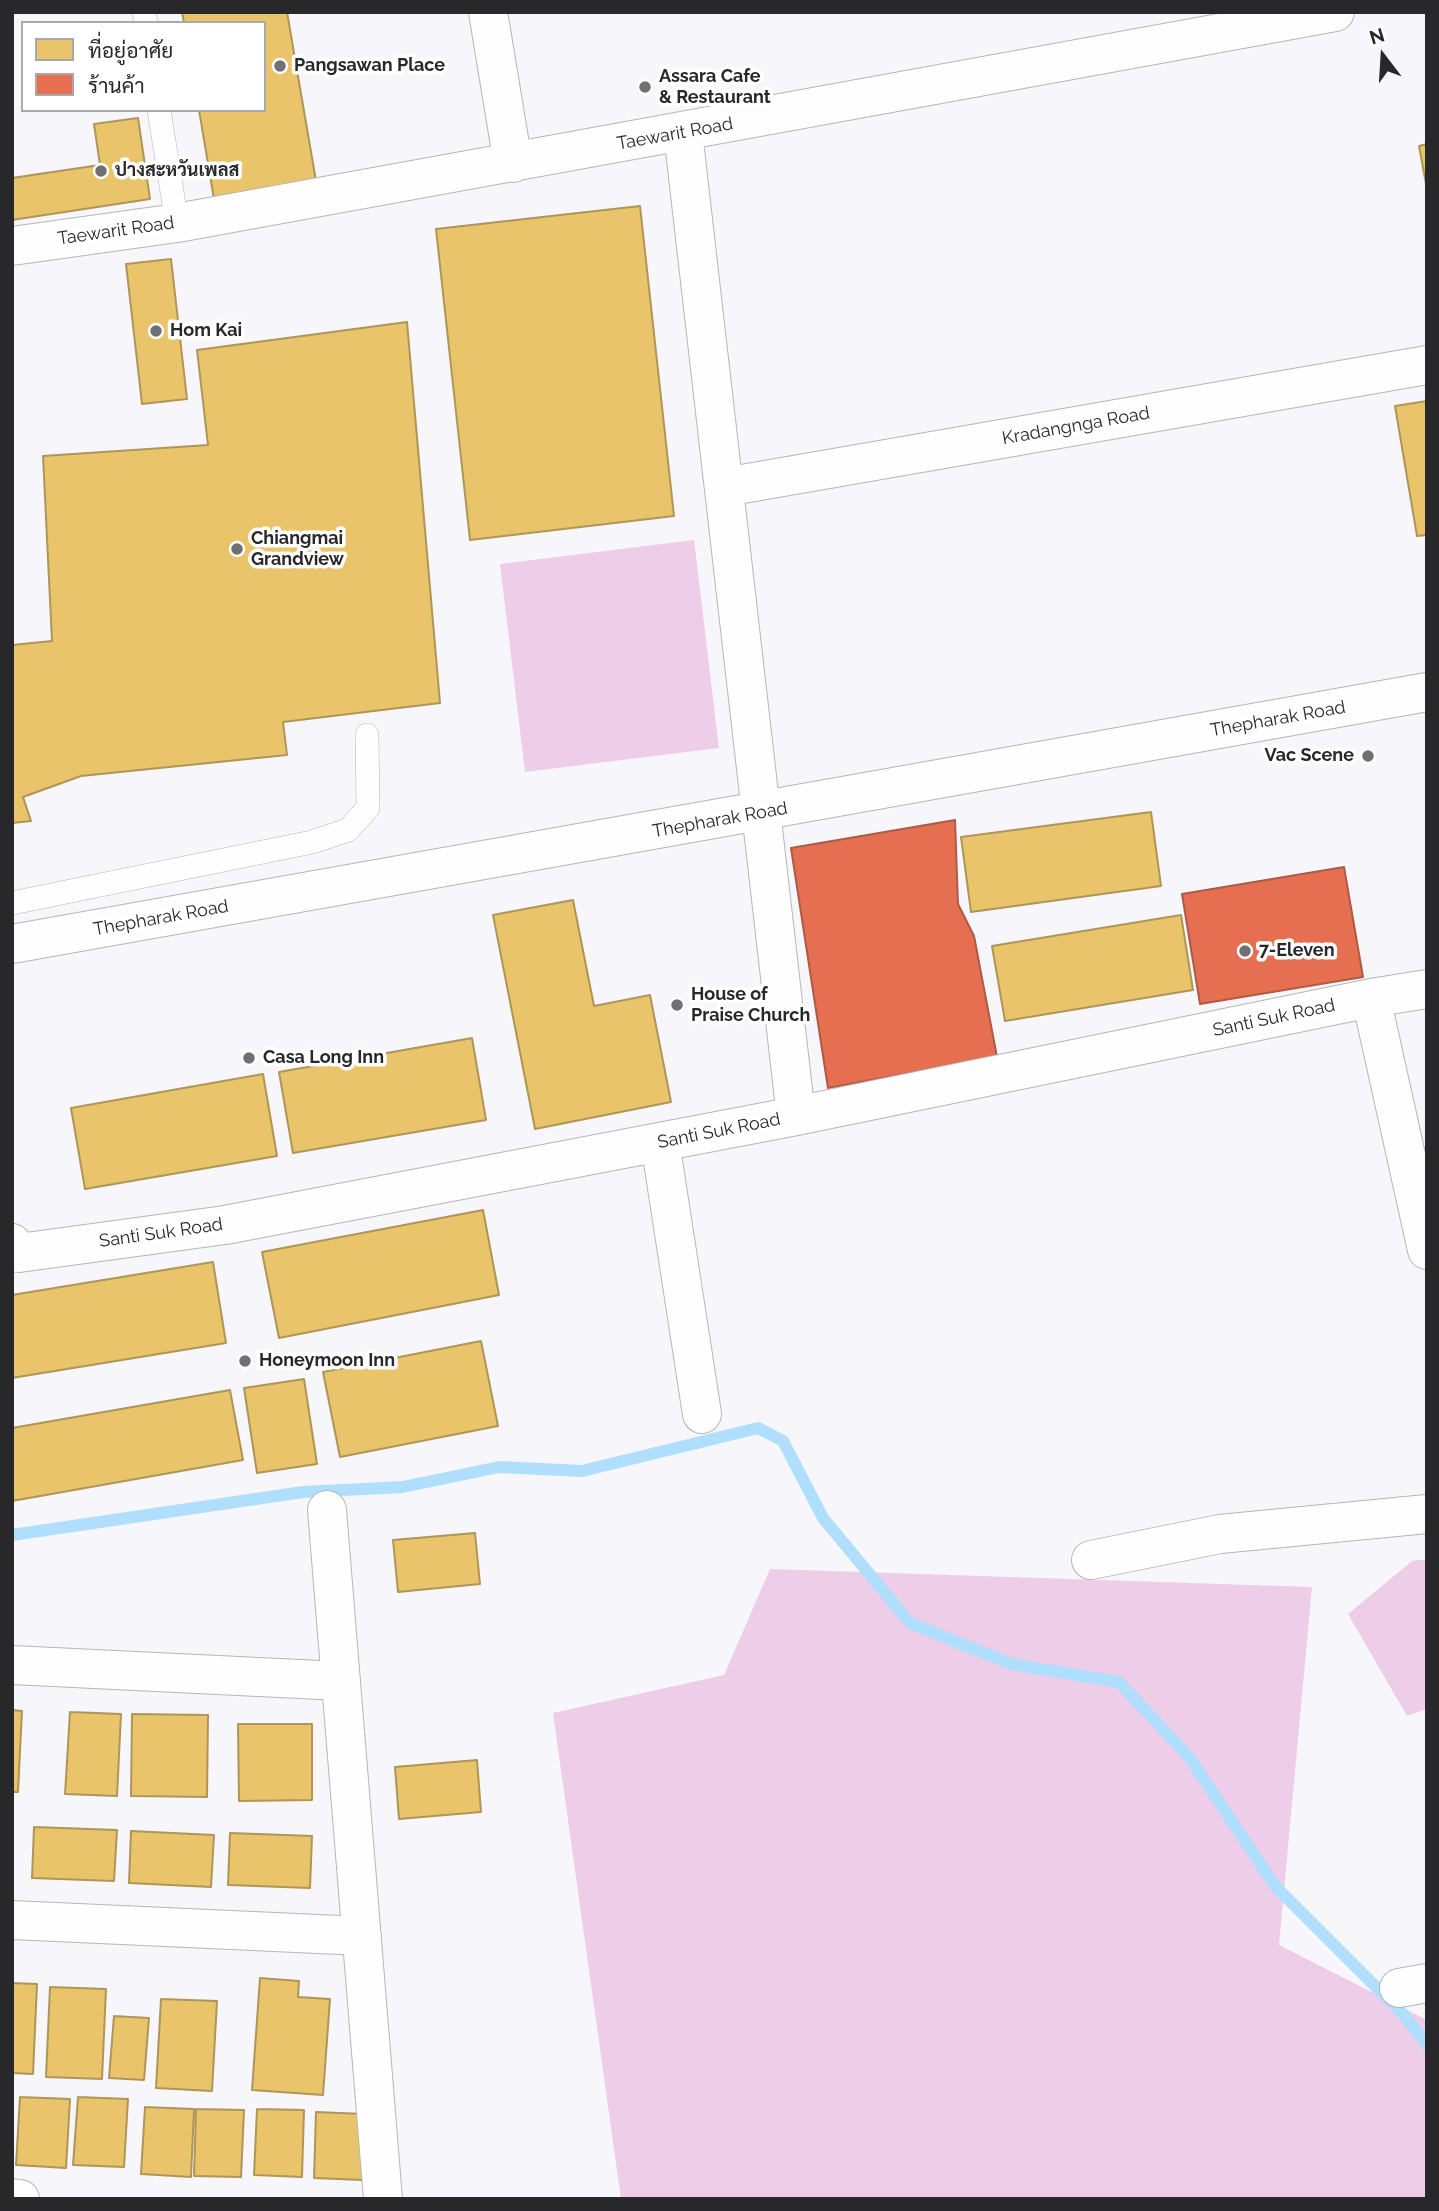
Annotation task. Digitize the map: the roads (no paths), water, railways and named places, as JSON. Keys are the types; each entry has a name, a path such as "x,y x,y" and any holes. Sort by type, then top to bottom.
{"street":[{"path":"488,12 513,163"},
{"name":"Taewarit Road","path":"12,246 177,223 683,133 1335,12"},
{"path":"683,133 796,1116"},
{"name":"Kradangnga Road","path":"725,487 1427,365"},
{"name":"Thepharak Road","path":"12,944 763,813 1427,692"},
{"name":"Santi Suk Road","path":"12,1243 19,1253 225,1225 796,1116 1371,998 1427,989"},
{"path":"1371,998 1427,1250"},
{"path":"660,1142 702,1414"},
{"path":"327,1510 383,2199"},
{"path":"1091,1560 1220,1534 1427,1514"},
{"path":"12,1665 341,1681"},
{"path":"12,1920 362,1936"},
{"path":"12,2198 20,2199"}],"lane":[{"path":"159,112 177,223"},
{"path":"12,903 312,842 348,830 368,808 367,735"}],"waterway":[{"path":"12,1535 303,1492 403,1487 499,1467 582,1471 758,1428 783,1441 823,1518 910,1623 1011,1664 1119,1682 1189,1757 1275,1886 1404,2015 1427,2045"}],"place":[{"name":"Pangsawan Place","path":"280,66"},
{"name":"Assara Cafe & Restaurant","path":"645,87"},
{"name":"ปางสะหวันเพลส","path":"101,171"},
{"name":"Hom Kai","path":"156,331"},
{"name":"Chiangmai Grandview","path":"237,549"},
{"name":"Vac Scene","path":"1368,756"},
{"name":"7-Eleven","path":"1245,951"},
{"name":"House of Praise Church","path":"677,1005"},
{"name":"Casa Long Inn","path":"249,1058"},
{"name":"Honeymoon Inn","path":"245,1361"}]}
